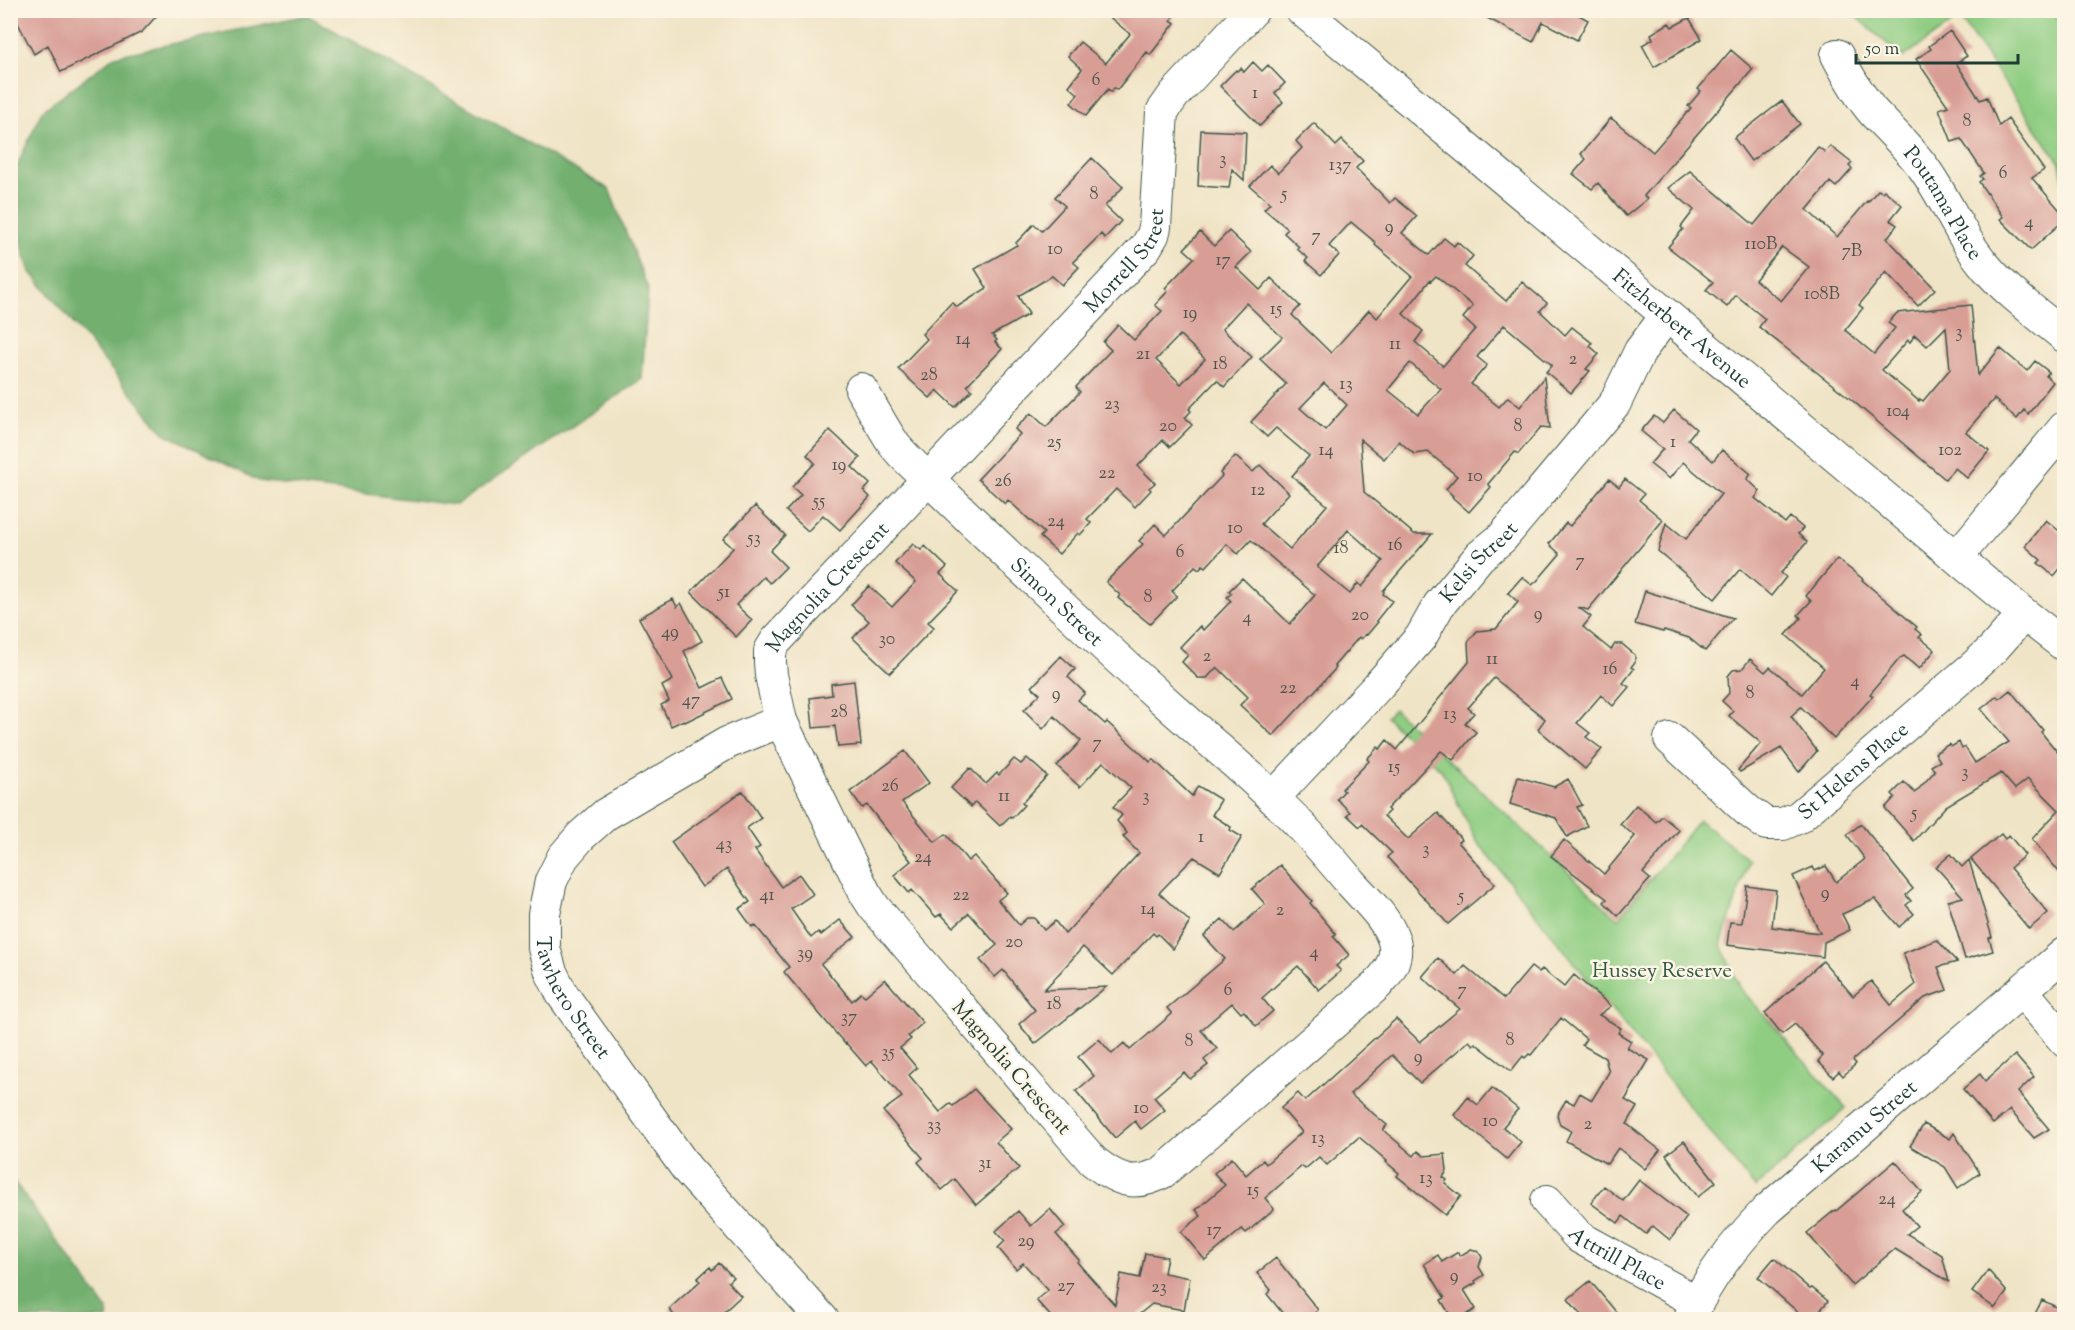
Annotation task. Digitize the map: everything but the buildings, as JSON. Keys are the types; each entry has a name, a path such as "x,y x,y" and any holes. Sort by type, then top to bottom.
{"street":[{"name":"Morrell Street","path":"927,478 1150,241 1155,227 1162,112 1174,95 1253,10"},
{"name":"Fitzherbert Avenue","path":"1302,10 2064,645"},
{"name":"Poutama Place","path":"1837,55 1852,84 1874,112 1903,140 1925,169 1985,267 2064,336"},
{"name":"Kelsi Street","path":"1273,798 1421,637 1439,605 1480,556 1502,538 1615,403 1640,351 1667,315"},
{"name":"Simon Street","path":"861,389 897,448 927,478 1159,696 1273,798"},
{"path":"1957,557 2064,428"},
{"name":"Magnolia Crescent","path":"927,478 776,640 771,651 770,662 781,721 866,893 880,914 1093,1161 1106,1172 1122,1179 1135,1181 1151,1178 1162,1172 1377,985 1390,970 1395,955 1394,942 1387,926 1303,827 1273,798"},
{"name":"St Helens Place","path":"1670,739 1748,811 1766,824 1783,825 1798,817 1971,669 1993,649 2024,614"},
{"name":"Tawhero Street","path":"781,721 727,743 606,814 581,836 563,857 551,881 544,914 544,948 550,972 562,994 687,1169 823,1320"},
{"name":"Karamu Street","path":"1693,1311 1719,1266 1739,1239 1767,1210 2064,954"},
{"path":"2022,991 2064,1040"},
{"name":"Attrill Place","path":"1547,1201 1579,1237 1693,1311"}],"green space":[{"path":"1849,11 2053,11 2064,28 2064,184 2060,163 1960,18 1903,57"},
{"path":"307,15 609,189 648,289 642,379 456,505 259,481 164,433 29,270 11,207 11,179 42,111 115,56"},
{"name":"Hussey Reserve","path":"1394,709 1618,919 1699,820 1749,860 1721,945 1741,989 1846,1108 1755,1188 1476,840 1442,771 1386,717"},
{"path":"10,1176 108,1311 107,1319 11,1319"}]}
